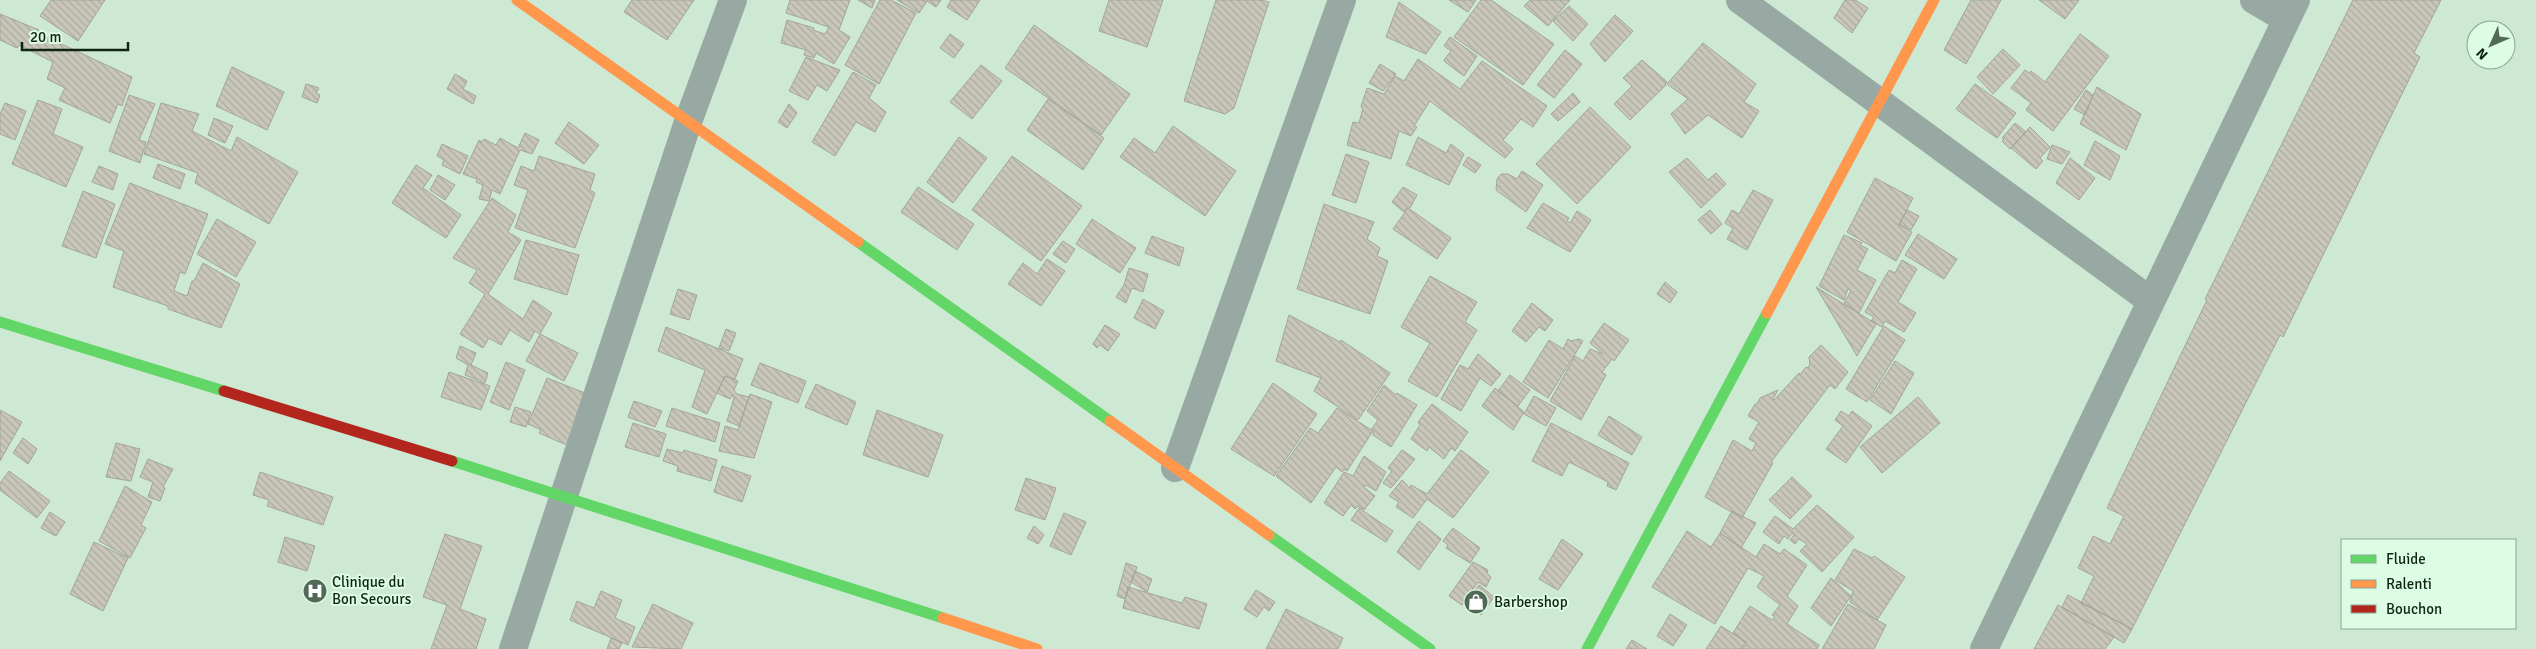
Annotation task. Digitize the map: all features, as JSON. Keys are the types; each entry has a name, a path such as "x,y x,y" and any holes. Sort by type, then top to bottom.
{"street":[{"path":"517,0 1430,649"},
{"path":"514,649 688,122 733,0"},
{"path":"1174,468 1342,0"},
{"path":"1740,0 2151,301"},
{"path":"1587,649 1934,0"},
{"path":"1984,649 2291,10 2254,0"},
{"path":"0,322 564,495 1037,649"}],"building":[{"path":"51,0 105,0 78,41 40,16"},
{"path":"632,0 694,0 667,40 624,12"},
{"path":"790,0 850,0 839,30 850,37 834,64 816,53 814,58 804,55 806,50 781,43 787,20 814,28 813,30 825,34 829,27 786,13"},
{"path":"858,0 875,0 872,8"},
{"path":"880,0 891,0 916,13 879,84 845,65"},
{"path":"897,0 941,0 936,7 927,1 919,13"},
{"path":"951,0 980,0 967,20 947,7"},
{"path":"1109,0 1163,0 1147,47 1099,31"},
{"path":"1216,0 1261,0 1269,2 1234,108 1225,114 1184,101"},
{"path":"1449,0 1476,0 1468,12"},
{"path":"1481,0 1491,0 1554,44 1523,85 1454,37"},
{"path":"1530,0 1570,0 1548,26 1524,6"},
{"path":"1845,0 1855,0 1868,8 1852,33 1834,18"},
{"path":"1971,0 2001,0 1966,64 1944,50"},
{"path":"2039,0 2079,0 2065,19"},
{"path":"2353,0 2441,0 2414,53 2420,57 2283,337 2280,335 2132,629 2081,603 2094,576 2078,568 2093,536 2110,544 2124,516 2107,508 2207,300 2205,299"},
{"path":"1399,2 1441,32 1426,54 1386,37"},
{"path":"1569,6 1588,24 1573,41 1553,21"},
{"path":"0,14 39,30 38,33 132,77 122,106 118,104 110,123 59,100 65,88 47,79 53,62 19,45 17,48 0,40"},
{"path":"1615,15 1633,31 1605,62 1590,44"},
{"path":"1034,25 1130,94 1101,135 1005,68"},
{"path":"950,34 964,44 954,58 940,48"},
{"path":"2080,34 2109,56 2053,131 2026,110 2031,103 2011,88 2025,70 2029,73 2031,71 2045,82"},
{"path":"1450,37 1477,56 1464,76 1444,60 1451,51 1444,46"},
{"path":"1703,43 1756,84 1744,102 1759,111 1742,138 1708,115 1685,134 1671,114 1688,99 1667,84"},
{"path":"2003,49 2020,65 1993,94 1977,77"},
{"path":"1565,50 1582,64 1554,98 1537,85"},
{"path":"806,57 840,70 827,91 817,85 808,100 789,91"},
{"path":"1418,59 1460,89 1482,61 1547,106 1533,127 1521,119 1503,140 1513,149 1505,158 1430,101 1414,126 1417,127 1411,136 1399,131 1391,159 1347,145 1353,122 1359,123 1363,108 1361,107 1367,88 1384,94 1395,76 1404,81"},
{"path":"1642,60 1667,82 1630,120 1614,104 1632,86 1623,78"},
{"path":"1380,64 1396,74 1383,91 1369,83"},
{"path":"981,65 1002,81 972,119 950,102"},
{"path":"232,67 284,92 267,130 216,106"},
{"path":"853,72 876,85 869,98 886,112 875,132 856,122 835,156 812,142"},
{"path":"455,74 467,81 463,89 476,96 473,104 447,89"},
{"path":"306,84 319,88 316,93 320,95 317,103 302,97"},
{"path":"1975,84 2016,113 1997,138 1956,109"},
{"path":"2097,87 2141,114 2126,150 2080,124"},
{"path":"2086,90 2093,95 2085,115 2074,109"},
{"path":"1573,93 1580,102 1558,121 1551,114"},
{"path":"129,95 155,104 139,140 146,142 140,163 109,151"},
{"path":"1048,99 1104,138 1083,170 1027,130"},
{"path":"38,100 62,109 53,134 83,147 66,187 12,164"},
{"path":"5,103 26,111 15,140 0,134 0,114"},
{"path":"161,103 199,114 192,131 231,151 237,137 298,172 269,224 195,183 198,173 144,154"},
{"path":"789,104 797,113 787,128 778,122"},
{"path":"1590,107 1631,147 1577,204 1536,164"},
{"path":"214,118 233,126 225,143 208,135"},
{"path":"569,122 599,145 584,164 555,143"},
{"path":"2015,123 2026,132 2010,149 2002,141 2004,139 2002,138"},
{"path":"1173,126 1236,171 1205,216 1120,157 1134,138 1155,153"},
{"path":"2030,127 2050,147 2040,158 2043,161 2036,169 2011,148"},
{"path":"525,133 539,140 532,154 520,150 500,194 492,190 489,201 479,199 483,185 476,182 477,179 463,174 479,140 482,142 484,139 496,145 500,138 518,148"},
{"path":"959,137 987,158 953,203 927,182"},
{"path":"1418,137 1446,153 1451,144 1464,154 1449,185 1406,165"},
{"path":"2095,141 2120,156 2110,180 2084,165"},
{"path":"442,144 468,156 460,174 442,165 444,160 437,156"},
{"path":"2052,145 2070,152 2062,164 2047,159"},
{"path":"1346,154 1369,162 1356,203 1332,195"},
{"path":"539,156 595,174 590,190 595,193 575,248 515,228 528,190 514,185 521,166 534,171"},
{"path":"1012,156 1082,206 1041,261 972,210"},
{"path":"1468,157 1481,165 1475,173 1463,165"},
{"path":"1687,158 1708,180 1716,173 1726,184 1701,208 1669,172"},
{"path":"2070,158 2095,178 2079,200 2056,183"},
{"path":"158,164 185,174 180,189 153,178"},
{"path":"416,165 432,175 423,188 461,215 446,238 392,203"},
{"path":"99,166 118,174 113,190 92,182"},
{"path":"1522,171 1543,185 1526,212 1496,190 1497,179 1501,174 1508,174 1517,179"},
{"path":"438,175 455,185 445,200 430,190"},
{"path":"1875,178 1913,198 1899,225 1912,232 1896,261 1847,232"},
{"path":"130,183 208,214 185,274 180,272 174,291 187,296 192,281 194,281 203,263 240,284 221,328 168,309 168,306 113,287 124,251 105,244"},
{"path":"918,187 974,224 957,250 901,212"},
{"path":"1403,187 1417,195 1410,208 1408,206 1404,212 1392,202"},
{"path":"1753,190 1773,200 1747,250 1727,239 1733,228 1725,223 1732,210 1739,214"},
{"path":"83,191 115,204 96,258 62,246"},
{"path":"492,198 516,215 508,232 521,240 488,294 523,319 533,300 552,313 540,334 535,331 529,342 510,330 501,345 489,338 483,348 460,334 485,294 469,283 477,270 453,258"},
{"path":"1543,203 1569,218 1567,221 1570,223 1577,211 1591,220 1570,252 1527,228"},
{"path":"1324,204 1374,222 1367,239 1380,248 1377,256 1388,261 1370,314 1297,289"},
{"path":"1408,208 1451,238 1437,259 1393,229"},
{"path":"1710,210 1722,224 1711,234 1698,220"},
{"path":"1907,210 1919,216 1911,230 1899,224"},
{"path":"217,219 256,242 236,277 197,254"},
{"path":"1092,219 1136,248 1120,273 1076,244"},
{"path":"1918,234 1957,259 1944,279 1905,255"},
{"path":"1844,235 1862,243 1860,245 1868,249 1857,270 1876,280 1859,313 1844,303 1851,291 1848,289 1844,300 1819,286"},
{"path":"1152,236 1184,248 1179,266 1145,253"},
{"path":"526,240 579,255 567,295 514,279"},
{"path":"1063,241 1075,249 1066,263 1053,254"},
{"path":"1047,259 1065,271 1041,306 1008,284 1023,263 1037,274"},
{"path":"1902,260 1917,269 1898,302 1916,313 1904,332 1885,321 1882,327 1871,321 1874,317 1865,312 1889,270 1895,273"},
{"path":"1129,268 1148,274 1143,292 1132,288 1126,303 1116,297 1124,285"},
{"path":"1430,276 1477,302 1465,322 1477,330 1437,397 1408,381 1430,343 1401,327"},
{"path":"1665,282 1677,292 1670,303 1657,294"},
{"path":"1816,287 1876,324 1857,356"},
{"path":"678,289 697,295 689,320 670,314"},
{"path":"1143,299 1164,311 1155,329 1134,318"},
{"path":"1532,303 1553,320 1545,331 1539,327 1526,342 1512,331"},
{"path":"1289,315 1340,342 1341,340 1390,373 1358,420 1314,391 1321,378 1276,361"},
{"path":"1604,323 1629,340 1614,361 1612,359 1602,372 1606,375 1581,420 1550,401 1575,356 1583,361 1590,349 1603,354 1590,343"},
{"path":"1105,325 1120,334 1108,351 1100,345 1097,348 1093,344"},
{"path":"1884,326 1905,340 1867,402 1846,389"},
{"path":"666,327 743,359 735,379 725,376 707,414 692,407 705,370 658,351"},
{"path":"726,329 736,333 729,351 719,348"},
{"path":"540,334 578,353 564,381 526,361"},
{"path":"1568,339 1571,341 1579,339 1583,341 1548,398 1523,382 1549,340 1563,349"},
{"path":"1821,345 1848,372 1835,389 1830,385 1771,462 1773,463 1742,518 1705,497 1733,440 1752,451 1756,443 1749,439 1759,422 1748,416 1755,404 1757,404 1760,398 1778,390 1774,400 1799,373 1800,375 1806,367 1808,368 1810,364 1809,357"},
{"path":"460,346 476,353 471,365 488,373 485,383 465,375 468,365 456,358"},
{"path":"1478,354 1501,374 1491,386 1480,378 1461,411 1441,399 1460,365 1468,369"},
{"path":"1895,361 1914,373 1891,414 1870,400"},
{"path":"506,362 525,370 509,410 490,402"},
{"path":"760,363 806,381 798,403 751,385"},
{"path":"449,372 490,386 481,410 441,397"},
{"path":"1510,375 1530,390 1518,406 1498,391"},
{"path":"725,376 738,381 734,390 737,394 749,397 739,426 727,421 734,398 732,395 730,399 717,393"},
{"path":"547,378 590,395 569,446 539,433 541,430 528,424"},
{"path":"1273,383 1317,414 1274,476 1231,449"},
{"path":"816,384 856,402 847,425 805,407"},
{"path":"1384,385 1396,395 1397,393 1417,405 1391,447 1373,435 1374,431 1371,430 1378,420 1367,411"},
{"path":"1495,388 1524,412 1513,430 1482,406"},
{"path":"750,394 772,402 754,458 719,451 725,426 738,430"},
{"path":"1534,396 1556,408 1546,426 1524,414"},
{"path":"1918,397 1940,423 1882,473 1860,447"},
{"path":"634,401 662,411 655,427 628,417"},
{"path":"1432,404 1468,432 1455,451 1451,448 1444,459 1429,447 1427,451 1411,439 1420,425 1418,422"},
{"path":"515,407 531,412 526,427 510,422"},
{"path":"672,408 720,423 715,442 666,426"},
{"path":"1337,408 1373,431 1347,471 1344,469 1342,472 1336,467 1311,503 1276,476 1310,428 1318,433"},
{"path":"0,410 22,422 0,461"},
{"path":"877,410 943,435 928,477 863,455"},
{"path":"1841,411 1849,416 1852,411 1872,426 1846,463 1826,449 1843,426 1835,420"},
{"path":"1609,416 1642,437 1632,455 1598,435"},
{"path":"633,423 666,434 659,457 625,447"},
{"path":"1551,423 1629,463 1616,490 1607,486 1608,482 1569,462 1562,476 1532,461"},
{"path":"23,438 37,449 28,464 13,453"},
{"path":"116,443 140,449 131,481 106,477"},
{"path":"667,449 683,453 684,450 717,460 711,481 677,471 678,466 663,461"},
{"path":"1402,450 1415,459 1391,488 1383,483 1392,471 1388,468"},
{"path":"1461,450 1489,472 1453,518 1427,499 1413,518 1396,507 1399,502 1389,496 1402,480 1410,488 1411,485 1427,494"},
{"path":"1364,456 1386,472 1376,491 1366,485 1364,487 1375,496 1364,510 1358,506 1355,509 1351,505 1343,516 1324,503 1344,472 1353,476"},
{"path":"148,459 173,469 163,487 165,488 160,501 148,497 153,482 140,477"},
{"path":"722,466 751,476 742,502 714,492"},
{"path":"9,471 50,501 37,518 0,490 0,483"},
{"path":"260,472 333,497 323,525 267,506 269,500 253,495"},
{"path":"1792,477 1812,496 1790,519 1769,500"},
{"path":"1026,478 1056,488 1045,520 1015,510"},
{"path":"125,486 152,502 141,525 146,528 130,558 99,541"},
{"path":"1817,505 1854,537 1822,572 1800,551 1807,544 1799,539 1795,544 1790,540 1794,535 1792,533 1788,539 1784,536 1779,544 1763,532 1775,516 1793,529"},
{"path":"1359,508 1393,531 1386,542 1351,520"},
{"path":"1732,511 1756,523 1741,548 1720,533"},
{"path":"50,512 65,522 56,536 41,528"},
{"path":"1064,513 1086,522 1071,555 1050,546"},
{"path":"1419,521 1441,539 1419,570 1397,552"},
{"path":"1034,526 1044,535 1038,544 1027,538"},
{"path":"1453,528 1480,548 1470,563 1446,548 1448,545 1443,541"},
{"path":"1687,531 1711,547 1720,533 1756,557 1764,544 1780,554 1784,549 1807,565 1787,596 1798,606 1787,624 1819,645 1817,649 1742,649 1747,643 1733,633 1750,606 1772,620 1775,616 1772,615 1780,605 1757,587 1764,576 1748,568 1715,624 1652,587"},
{"path":"445,534 482,546 460,609 486,619 476,649 431,649 447,605 423,597"},
{"path":"285,537 315,546 307,571 278,562"},
{"path":"1562,539 1583,554 1558,590 1539,579"},
{"path":"94,542 128,558 103,611 70,594"},
{"path":"1854,549 1872,558 1874,556 1905,577 1877,620 1850,602 1853,591 1835,580"},
{"path":"1473,562 1488,570 1487,573 1491,577 1486,587 1478,582 1462,605 1449,596"},
{"path":"1126,563 1137,567 1125,599 1117,596"},
{"path":"1135,571 1152,579 1147,592 1131,582"},
{"path":"1831,578 1851,596 1831,626 1811,608"},
{"path":"1479,585 1494,597 1481,615 1466,603"},
{"path":"1128,587 1182,603 1185,597 1207,604 1199,629 1123,608"},
{"path":"1256,590 1275,602 1269,611 1264,607 1257,617 1244,609"},
{"path":"601,591 622,600 615,618 635,627 628,645 570,620 577,601 594,608"},
{"path":"2068,595 2132,629 2124,643 2062,607"},
{"path":"653,604 693,623 681,649 632,647"},
{"path":"1848,604 1886,625 1874,649 1822,649"},
{"path":"2058,605 2114,637 2105,649 2034,649"},
{"path":"1286,609 1343,638 1338,649 1266,649"},
{"path":"1670,614 1687,625 1673,646 1657,636"},
{"path":"1721,626 1746,642 1741,649 1706,649"},
{"path":"611,638 622,643 619,649 607,649"},
{"path":"1632,640 1647,649 1626,649"}],"traffic: fast":[{"path":"858,242 1110,421"},
{"path":"1587,649 1767,313"},
{"path":"0,322 224,391"},
{"path":"452,461 943,618"},
{"path":"1269,535 1430,649"}],"traffic: slow":[{"path":"517,0 858,242"},
{"path":"1767,313 1934,0"},
{"path":"1110,421 1269,535"},
{"path":"943,618 1037,649"}],"traffic: jam":[{"path":"224,391 452,461"}],"place":[{"name":"Clinique du Bon Secours","path":"315,591"},
{"name":"Barbershop","path":"1476,602"}]}
